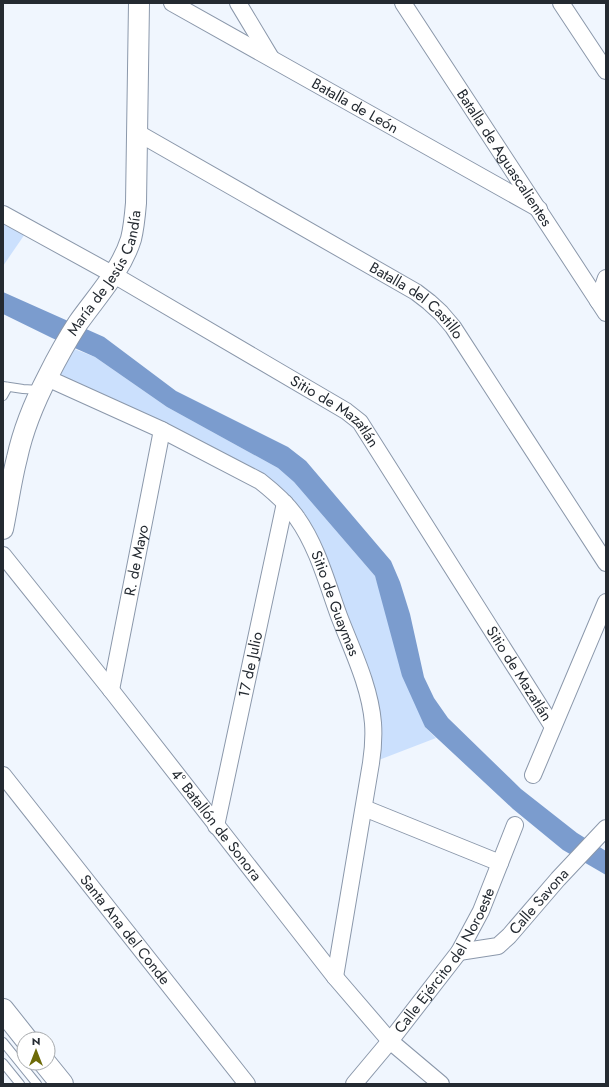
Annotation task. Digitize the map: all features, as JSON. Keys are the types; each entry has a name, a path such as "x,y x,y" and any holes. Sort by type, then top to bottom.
{"main road":[{"path":"3,1010 20,1031"},
{"path":"51,1071 62,1084"}],"street":[{"name":"María de Jesús Candía","path":"3,529 17,458 31,415 44,384 64,345 78,323 114,275 124,256 135,223 138,133 139,3"},
{"name":"Batalla de León","path":"172,3 539,209"},
{"path":"238,3 271,59"},
{"name":"Batalla de Aguascalientes","path":"403,3 602,307"},
{"path":"562,3 606,71"},
{"name":"Batalla del Castillo","path":"138,133 416,292 429,302 453,328 606,563"},
{"name":"Sitio de Mazatlán","path":"3,214 114,275 346,410 360,422 553,727"},
{"path":"602,307 606,278"},
{"name":"Sitio de Guaymas","path":"44,384 162,430 260,481 275,492 285,503 297,518 307,535 321,566 364,682 370,703 373,723 374,743 336,977"},
{"name":"R. de Mayo","path":"110,690 162,430"},
{"name":"17 de Julio","path":"216,826 285,503"},
{"name":"4° Batallón de Sonora","path":"3,555 336,977 390,1041 441,1084"},
{"path":"533,775 606,602"},
{"name":"Santa Ana del Conde","path":"3,775 247,1084"},
{"path":"364,808 500,863"},
{"name":"Calle Ejército del Noroeste","path":"354,1084 390,1041 459,952 481,911 515,825"},
{"name":"Calle Savona","path":"459,952 498,946 509,936 558,879 606,828"}],"lane":[{"path":"3,396 6,387 44,384"},
{"path":"3,1042 37,1084"},
{"path":"3,1064 20,1084"}],"shaded area":[{"path":"3,214 29,228 3,266"},
{"path":"64,345 95,357 167,407 278,468 294,482 375,576 425,727 436,738 371,763 370,703 321,566 275,492 47,378"}],"water":[{"path":"3,292 104,337 176,391 288,447 306,461 391,561 400,582 410,614 424,677 434,698 448,718 521,789 577,833 606,851 606,875 563,850 513,809 425,727 402,676 375,576 294,482 278,468 167,407 95,357 3,314"}]}
